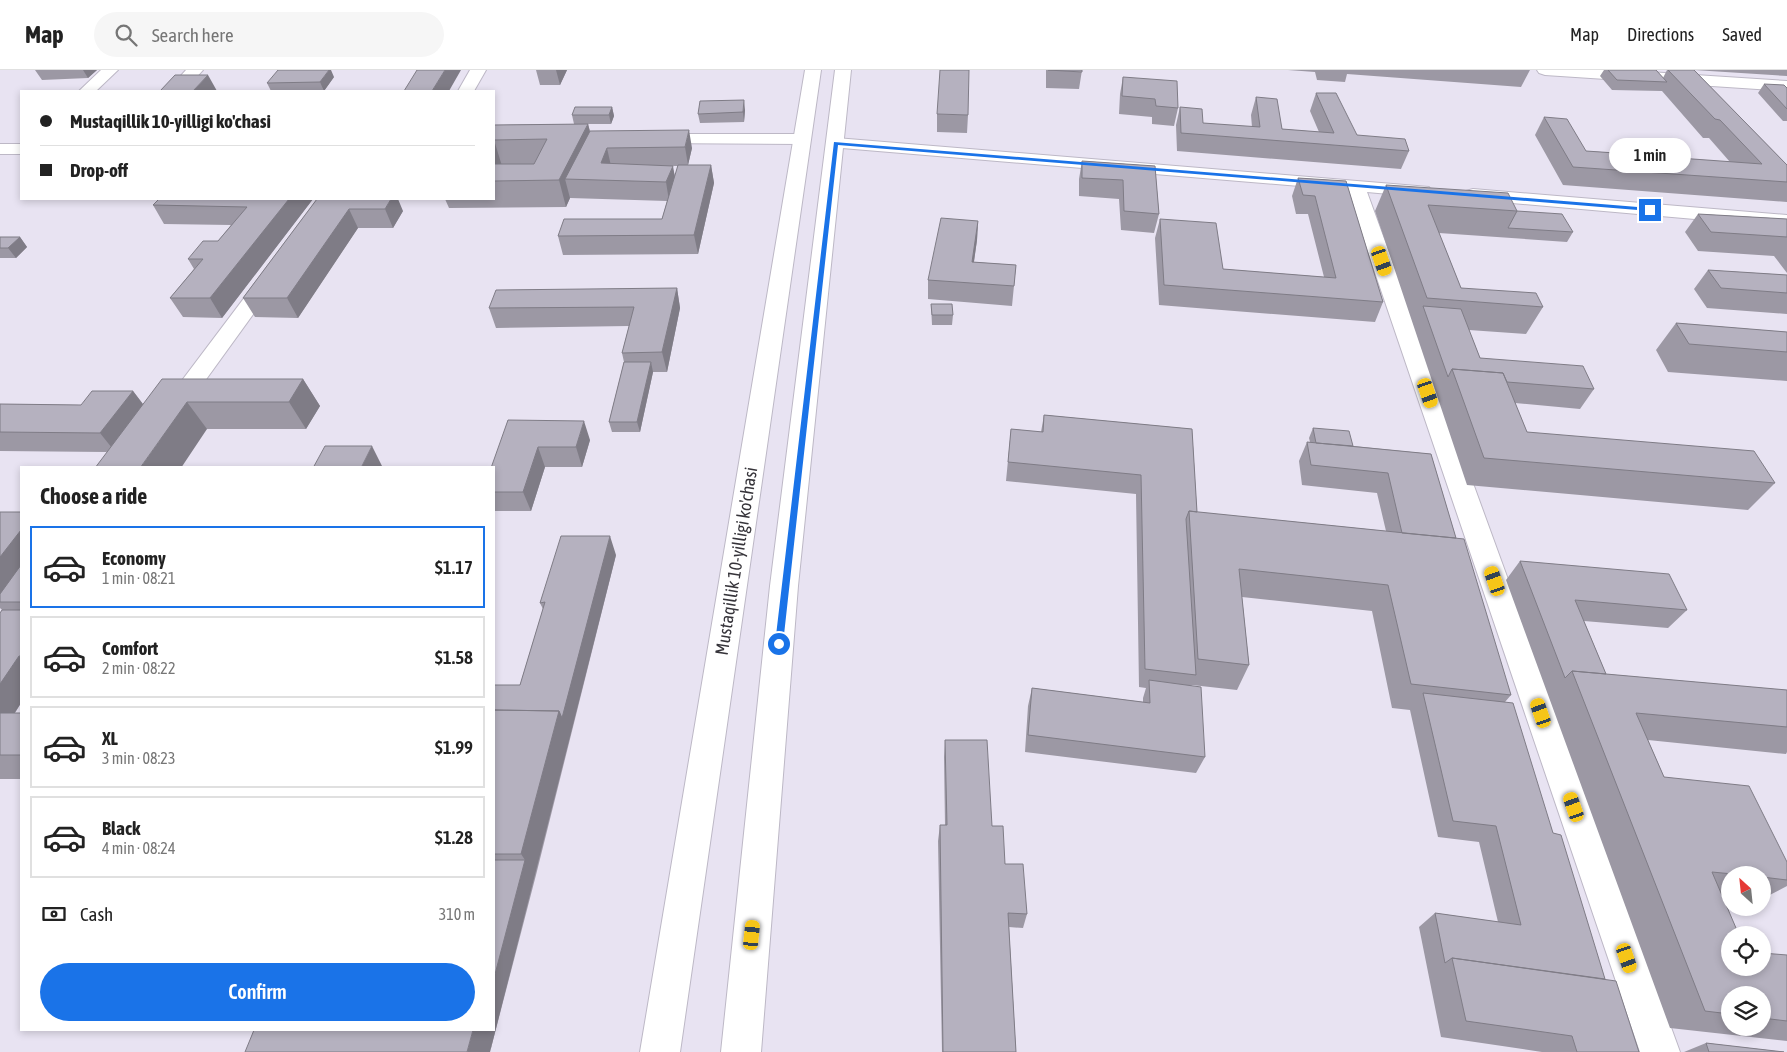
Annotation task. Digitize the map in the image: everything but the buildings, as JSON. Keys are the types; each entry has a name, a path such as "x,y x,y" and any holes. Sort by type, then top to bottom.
{"street":[{"path":"88,90 110,70"},
{"path":"176,90 195,70"},
{"path":"467,90 478,70"},
{"name":"Mustaqillik 10-yilligi ko'chasi","path":"660,1052 813,70"},
{"path":"741,1052 784,586 843,70"},
{"path":"1545,70 1787,86"},
{"path":"633,139 801,138"},
{"path":"836,143 1787,221"},
{"path":"1355,186 1660,1052"},
{"path":"129,466 281,262"}],"route":[{"path":"779,644 784,586 836,143 1650,210"}]}
